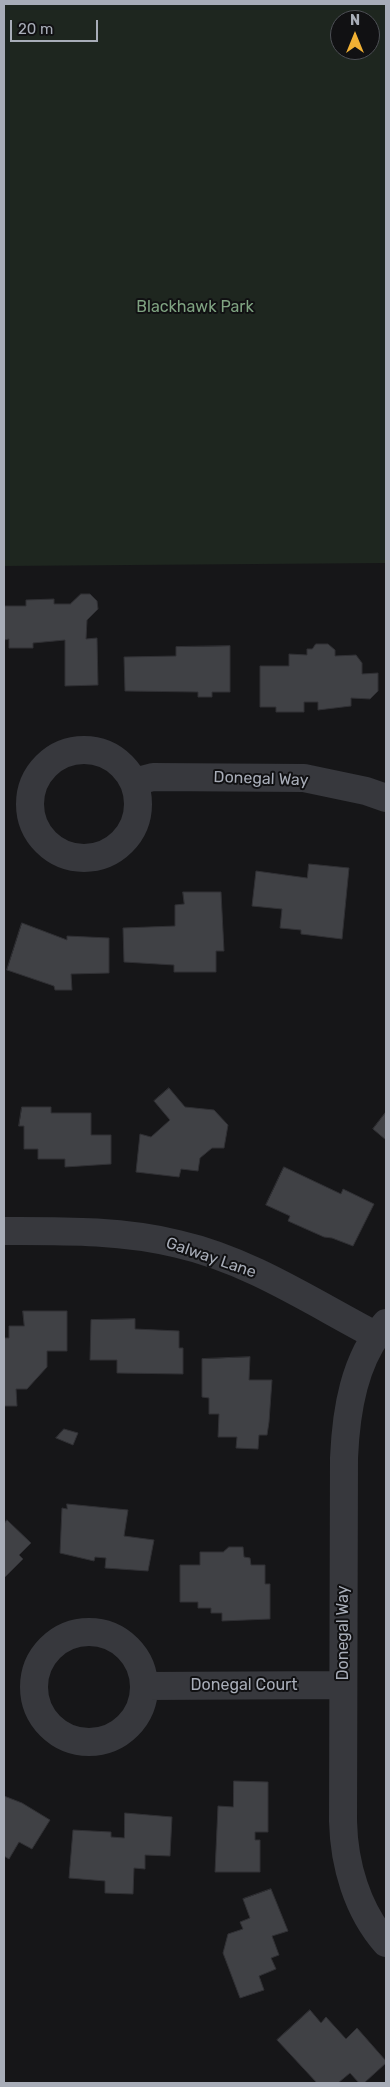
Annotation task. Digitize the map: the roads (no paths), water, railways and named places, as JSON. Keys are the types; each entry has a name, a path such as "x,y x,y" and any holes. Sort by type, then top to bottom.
{"street":[{"name":"Donegal Way","path":"134,782 153,777 304,778 366,791 386,798"},
{"name":"Galway Lane","path":"4,1231 84,1232 128,1235 179,1244 252,1270 380,1329"},
{"name":"Donegal Way","path":"380,1329 359,1371 345,1427 343,1821 350,1876 363,1908 386,1942"},
{"path":"92,1631 108,1634 122,1642 134,1654 142,1669 144,1686 142,1702 136,1717 125,1730 111,1738 94,1742 78,1741 62,1736 49,1726 39,1713 34,1697 33,1680 42,1657 60,1639 75,1633 92,1631"},
{"name":"Donegal Court","path":"144,1686 343,1685"}],"park label":[{"name":"Blackhawk Park","path":"195,307"}]}
